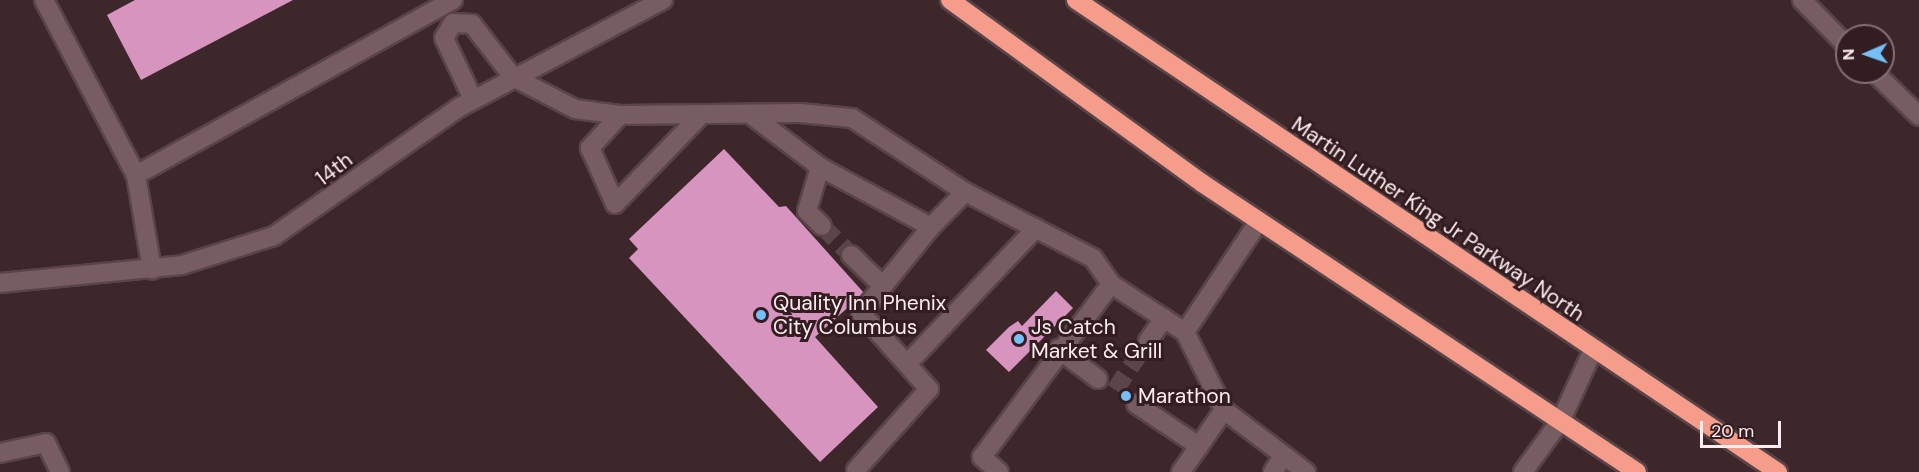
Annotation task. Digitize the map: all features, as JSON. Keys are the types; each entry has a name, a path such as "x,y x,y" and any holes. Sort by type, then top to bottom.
{"highway":[{"path":"950,0 1259,221 1637,472"},
{"name":"Martin Luther King Jr Parkway North","path":"1076,0 1593,350 1778,472"}],"street":[{"path":"44,0 136,175 152,270"},
{"name":"14th","path":"0,283 152,270 213,258 274,236 473,99 663,0"},
{"path":"1802,0 1835,34"},
{"path":"136,175 448,3 453,23 444,38 473,99"},
{"path":"453,23 472,24 513,77 575,109 620,115 699,117 750,114 852,118 966,192 1093,258 1111,284 1185,333 1224,410 1306,472"},
{"path":"1886,84 1919,116"},
{"path":"750,114 820,167 931,227"},
{"path":"620,115 590,148 615,204 699,117"},
{"path":"820,167 807,211 822,226"},
{"path":"856,470 929,389 861,313 931,227 966,192"},
{"path":"1185,333 1259,221"},
{"path":"907,364 1036,228"},
{"path":"851,255 883,286"},
{"path":"999,472 982,458 1058,349 1111,284"},
{"path":"1148,342 1164,318"},
{"path":"1058,349 1098,379"},
{"path":"1523,472 1561,420 1593,350"},
{"path":"1136,404 1199,446"},
{"path":"1181,472 1224,410"},
{"path":"0,453 46,443 60,472"},
{"path":"1273,472 1283,456"}],"building":[{"path":"135,0 293,0 141,80 107,15"},
{"name":"Quality Inn Phenix City Columbus","path":"724,149 779,207 786,206 864,293 815,337 878,407 820,462 629,258 638,249 629,239"},
{"name":"Js Catch Market & Grill","path":"1056,291 1073,308 1009,372 986,350 1018,321 1022,326"}],"tunnel":[{"path":"822,226 851,255"},
{"path":"1115,390 1148,341"}],"place":[{"name":"Quality Inn Phenix City Columbus","path":"761,315"},
{"name":"Js Catch Market & Grill","path":"1019,339"},
{"name":"Marathon","path":"1126,396"}]}
